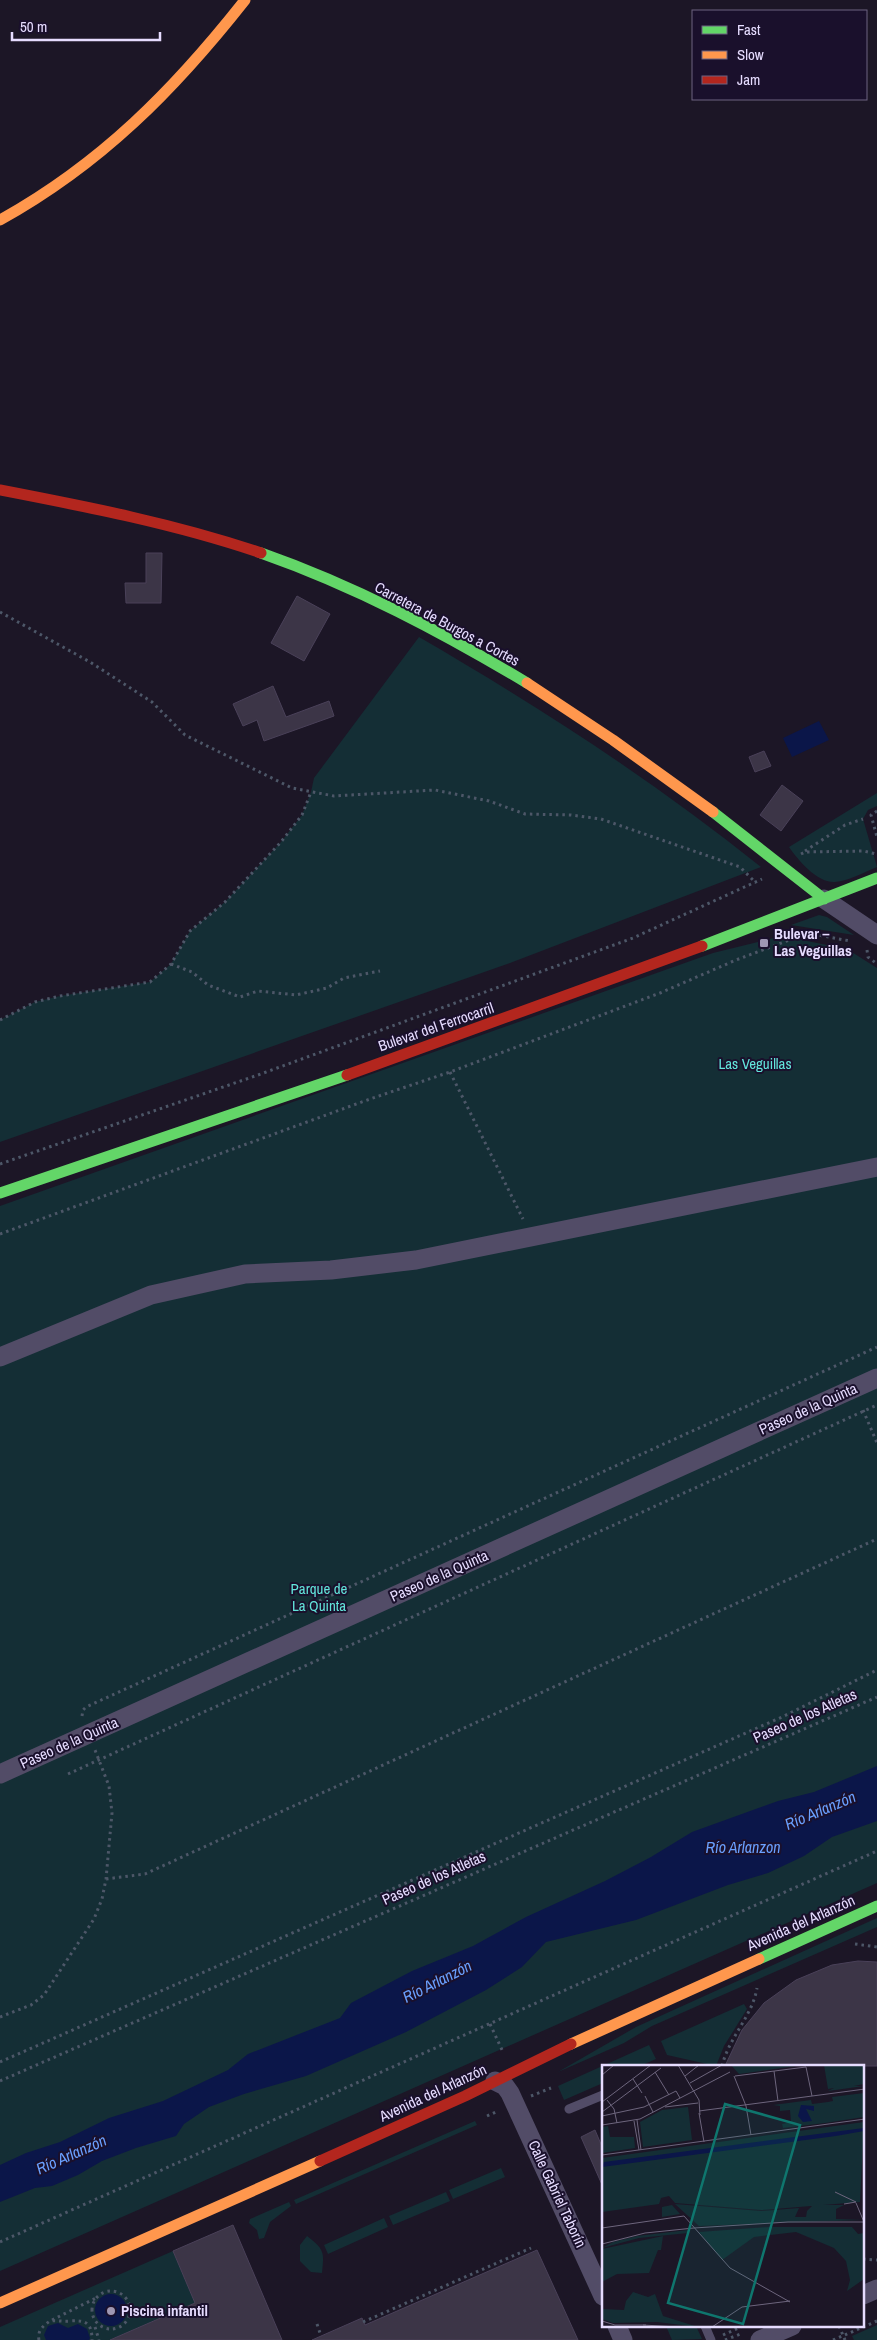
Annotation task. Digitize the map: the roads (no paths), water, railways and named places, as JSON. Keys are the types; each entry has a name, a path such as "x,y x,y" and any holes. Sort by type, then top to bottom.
{"street":[{"path":"0,220 57,186 88,164 126,130 199,56 245,0"},
{"name":"Carretera de Burgos a Cortes","path":"0,490 114,512 221,540 312,573 400,612 467,647 552,699 659,772 783,866 824,900"},
{"name":"Bulevar del Ferrocarril","path":"0,1192 144,1145 522,1012 824,900 877,878"},
{"path":"824,900 869,944"},
{"path":"0,1357 161,1293 245,1274 331,1270 416,1260 877,1167"},
{"name":"Paseo de la Quinta","path":"0,1774 877,1378"},
{"name":"Avenida del Arlanzón","path":"0,2303 465,2096 610,2025 877,1906"},
{"path":"465,2096 491,2089 510,2093 515,2081 520,2076 589,2040 610,2025"},
{"name":"Calle Gabriel Taborín","path":"495,2081 506,2086 510,2093 602,2294"},
{"path":"864,2295 877,2289"},
{"path":"618,2328 623,2340"},
{"path":"760,2340 787,2328"}],"lane":[{"path":"569,2109 602,2095"},
{"path":"707,2328 715,2338"}],"water":[{"path":"819,721 829,740 792,757 783,738"},
{"name":"Río Arlanzon","path":"877,1766 877,1821 832,1837 804,1856 768,1873 728,1885 636,1920 546,1942 522,1967 486,1990 406,2032 306,2076 244,2094 209,2107 184,2124 176,2136 102,2161 78,2175 52,2186 35,2188 0,2202 0,2165 26,2153 60,2142 109,2118 163,2101 228,2070 248,2054 340,2018 351,2003 412,1971 473,1946 526,1917 605,1881 651,1857 692,1832 778,1801 814,1792"},
{"name":"Piscina infantil","path":"111,2294 122,2299 127,2310 122,2321 111,2326 100,2321 95,2310 100,2299"},
{"name":"Piscina infantil","path":"58,2323 68,2328 78,2324 87,2329 89,2340 46,2340 44,2335 48,2326"}],"place":[{"name":"Bulevar – Las Veguillas","path":"764,943"},
{"name":"Piscina infantil","path":"111,2311"}],"park label":[{"name":"Las Veguillas","path":"755,1064"},
{"name":"Parque de La Quinta","path":"319,1598"}],"water label":[{"name":"Río Arlanzón","path":"820,1810"},
{"name":"Río Arlanzón","path":"437,1981"},
{"name":"Río Arlanzón","path":"71,2154"}]}
